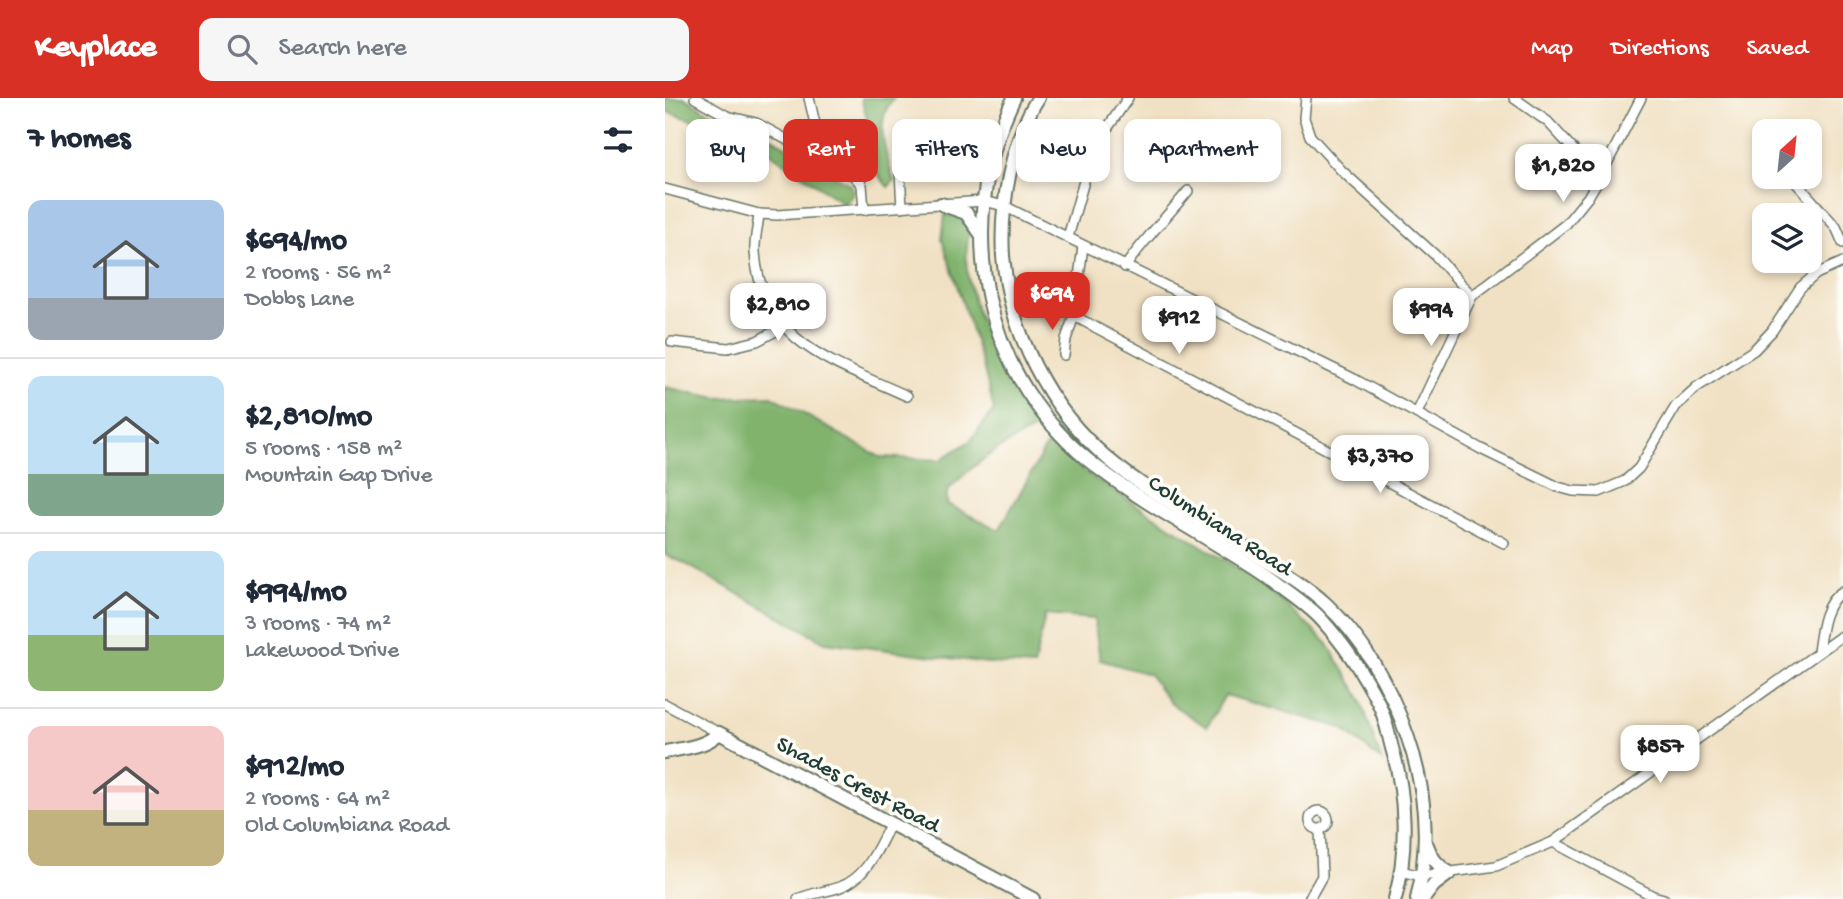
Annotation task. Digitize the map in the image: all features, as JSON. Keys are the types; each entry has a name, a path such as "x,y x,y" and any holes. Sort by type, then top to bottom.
{"main road":[{"name":"Columbiana Road","path":"1014,98 1002,122 988,169 981,235 984,275 992,313 1016,373 1033,400 1084,457 1295,579 1327,605 1364,647 1397,705 1415,757 1425,839 1417,899"},
{"name":"Columbiana Road","path":"1038,98 1023,129 1008,180 1002,242 1006,278 1017,324 1028,352 1067,417 1120,476 1280,586 1320,617 1346,649 1379,704 1398,766 1404,829 1395,899"},
{"path":"941,204 966,214 981,235"},
{"path":"665,752 700,745 712,740 719,733"},
{"name":"Shades Crest Road","path":"719,733 1033,899"},
{"path":"1423,899 1434,885 1450,873 1431,858 1425,839"}],"street":[{"path":"695,98 727,116 756,122 783,137"},
{"path":"809,98 814,119"},
{"path":"1068,237 1090,160 1100,139 1128,98"},
{"path":"1306,98 1304,118 1310,136 1342,170 1435,255 1472,296"},
{"path":"1514,98 1548,122 1582,159 1601,175"},
{"path":"1417,413 1472,296 1566,224 1588,197 1641,98"},
{"path":"860,182 864,210"},
{"path":"900,182 901,207"},
{"path":"665,189 759,214 795,215 984,201 1004,206 1206,304 1481,449 1558,487 1573,491 1599,492 1625,481 1639,468 1676,406 1697,387 1754,350 1772,331 1800,288 1816,274 1843,262"},
{"path":"1802,189 1836,227 1843,243"},
{"path":"1125,267 1143,241 1188,191"},
{"path":"759,214 755,249 757,272 767,299 783,327 818,355 907,396"},
{"path":"1064,355 1074,316 1083,246"},
{"path":"1074,316 1504,543"},
{"path":"672,342 728,348 757,341 783,327"},
{"path":"1818,652 1822,622 1836,595 1843,591"},
{"path":"1400,871 1422,876 1496,866 1553,842 1843,635"},
{"name":"Shades Crest Road","path":"665,704 719,733"},
{"path":"798,899 842,886 859,875 873,858 891,823"},
{"path":"1310,899 1322,876 1320,830"},
{"path":"1553,842 1653,896 1664,899"}],"green space":[{"path":"665,98 685,98 706,111 729,119 689,119 665,111"},
{"path":"861,98 894,98 884,116 883,127 893,182 888,187 878,175 878,119 867,119"},
{"path":"769,136 783,145 783,161 769,152"},
{"path":"812,182 845,182 852,186 853,195 844,204"},
{"path":"945,215 956,215 969,227 966,265 977,312 995,352 1039,427 979,462 947,491 947,504 999,530 1047,445 1103,484 1264,585 1327,643 1360,697 1381,760 1342,728 1225,695 1207,727 1170,703 1149,674 1100,660 1094,619 1045,615 1034,666 988,663 825,642 665,555 665,387 717,398 772,396 880,457 940,460 970,441 994,410 984,369 942,239"}]}
